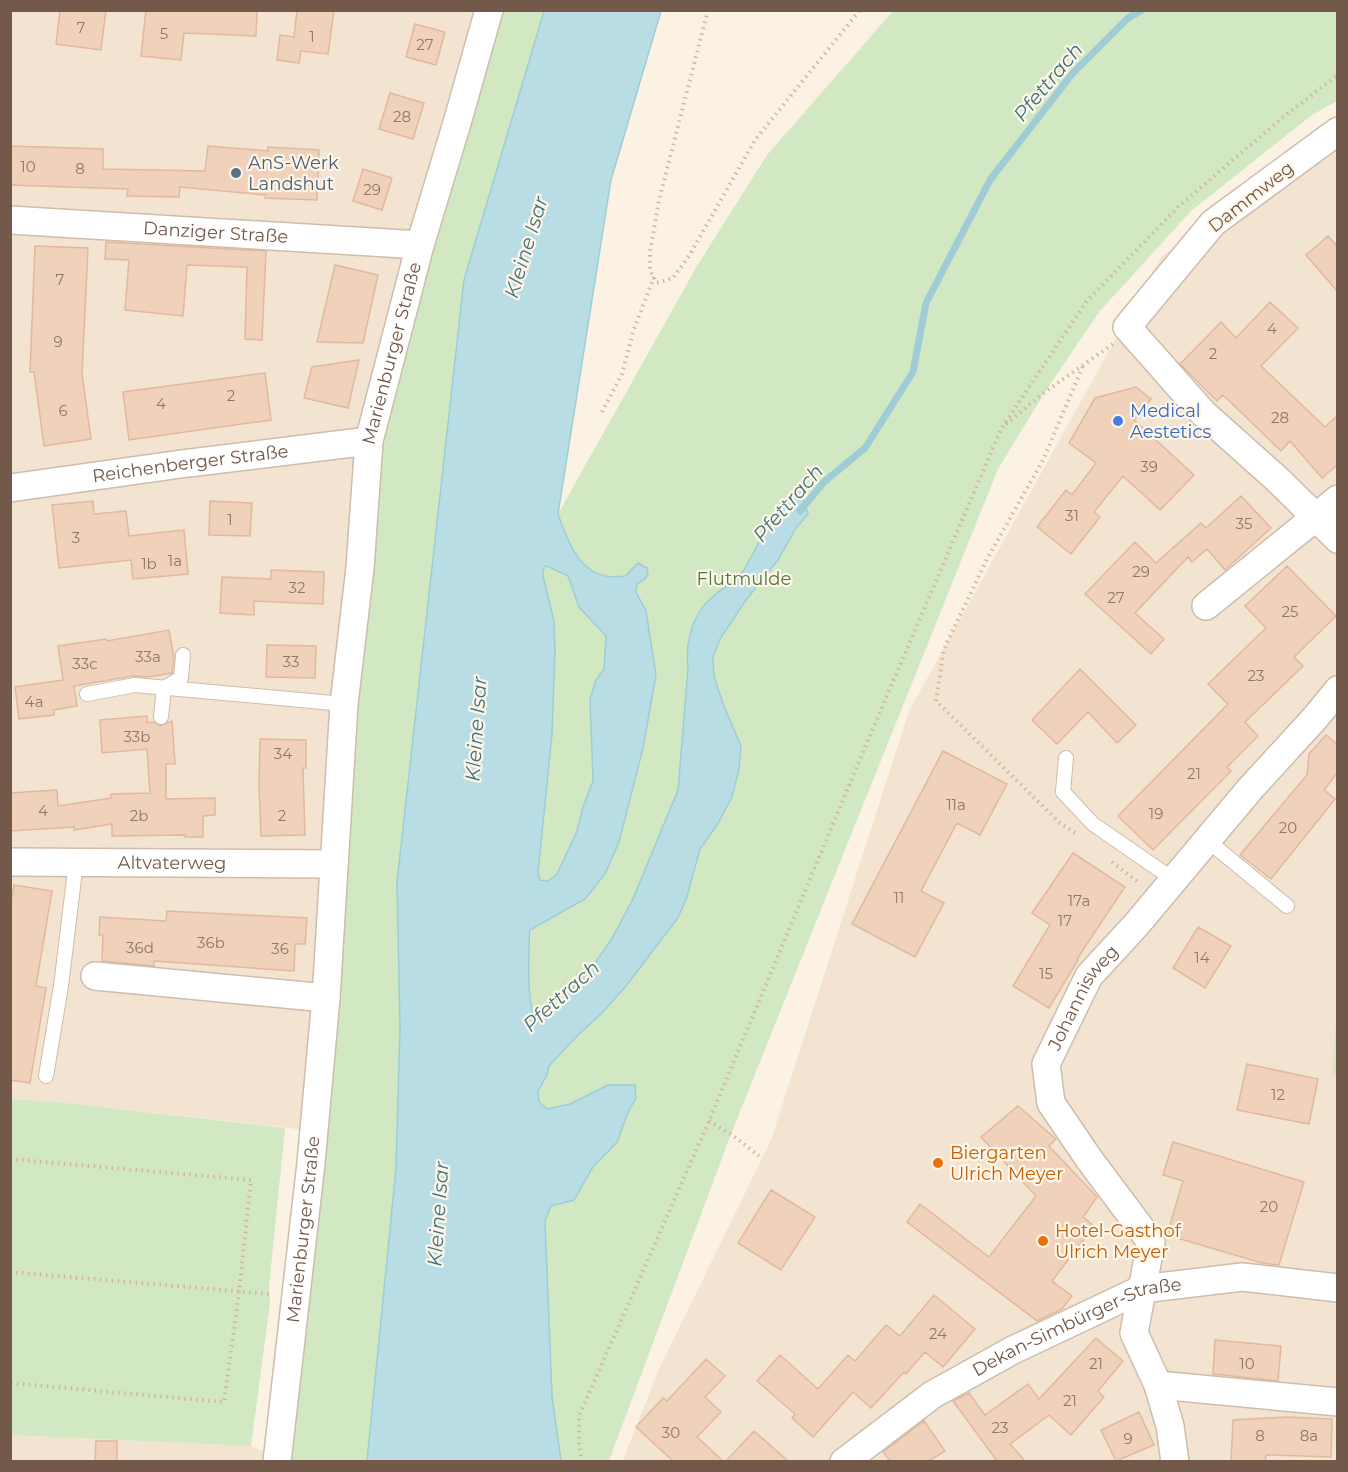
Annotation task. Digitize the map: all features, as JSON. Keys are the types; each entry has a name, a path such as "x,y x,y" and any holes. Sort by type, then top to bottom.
{"street":[{"name":"Marienburger Straße","path":"277,1461 311,1163 326,998 344,704 360,568 369,441 420,245 489,10"},
{"name":"Dammweg","path":"1127,327 1213,223 1338,131"},
{"name":"Danziger Straße","path":"10,220 420,245"},
{"path":"1127,327 1203,413 1278,480 1338,539"},
{"name":"Reichenberger Straße","path":"10,488 369,441"},
{"path":"1206,606 1338,499"},
{"name":"Johannisweg","path":"1175,1461 1170,1426 1158,1385 1134,1333 1151,1242 1089,1159 1051,1103 1046,1064 1089,976 1338,690"},
{"name":"Altvaterweg","path":"10,862 334,864"},
{"path":"95,976 326,998"},
{"name":"Dekan-Simbürger-Straße","path":"844,1461 932,1395 1012,1350 1142,1289 1242,1277 1338,1288"},
{"path":"1158,1385 1338,1402"}],"lane":[{"path":"164,688 181,678 183,655"},
{"path":"87,693 135,685 344,704"},
{"path":"161,717 164,688"},
{"path":"1066,758 1063,792 1093,824 1166,889"},
{"path":"1207,840 1287,906"},
{"path":"46,1076 61,986 76,862"}],"path":[{"path":"708,10 659,200 650,252 651,270 657,282 673,278 689,256 755,140 860,10"},
{"path":"582,1461 579,1445 579,1416 709,1121 1001,429 1086,302 1178,207 1287,114 1338,75"},
{"path":"602,412 622,374 633,329 654,277"},
{"path":"1001,429 1045,392 1110,348 1127,327"},
{"path":"1076,835 1060,823 936,701 944,649 987,560 1043,460 1083,366"},
{"path":"1108,859 1166,889"},
{"path":"709,1121 731,1134 759,1156"},
{"path":"10,1159 251,1180 224,1402 10,1383"},
{"path":"10,1272 296,1295"}],"shaded area":[{"path":"10,11 489,11 314,1133 290,1128 58,1102 11,1099"},
{"path":"1337,131 1337,1461 622,1462 659,1369 771,1140 909,711 1161,257 1314,145"},
{"path":"11,1435 251,1446 275,1456 275,1462 11,1462"}],"green space":[{"path":"489,11 544,11 464,280 400,1027 396,1168 367,1461 282,1462 369,441"},
{"name":"Flutmulde","path":"893,11 1337,11 1337,101 1312,115 1191,211 1099,312 1045,392 998,469 731,1134 609,1461 561,1461 552,1396 545,1221 551,1206 574,1200 593,1167 617,1142 636,1098 608,1085 570,1104 547,1109 539,1102 538,1091 547,1076 532,1014 528,964 552,734 554,621 543,576 544,567 558,514 697,266 767,155"},
{"path":"1337,1005 1337,1071 1332,1076"},
{"path":"11,1099 58,1102 285,1128 269,1287 270,1303 251,1446 11,1435"}],"water":[{"name":"Kleine Isar","path":"544,11 661,11 611,180 558,514 573,550 588,568 598,574 611,577 625,576 638,563 647,568 648,574 637,584 636,592 646,611 656,675 643,748 619,842 605,874 585,899 530,930 529,990 535,1025 592,967 611,940 632,901 678,790 689,640 699,613 711,598 744,570 781,502 800,487 808,514 796,528 778,560 746,600 720,639 713,657 714,676 741,746 739,769 732,797 717,825 700,849 686,900 677,919 626,986 549,1066 538,1091 539,1102 547,1109 570,1104 608,1085 635,1085 636,1098 617,1142 593,1167 574,1200 551,1206 545,1221 552,1396 561,1461 367,1461 396,1168 400,1027 397,882 464,280","holes":["547,566 568,576 579,607 606,636 604,669 596,680 590,699 593,781 577,831 557,874 548,881 540,880 538,873 552,734 555,651 554,621 543,576 544,567"]}],"building":[{"path":"60,10 106,10 101,50 56,44"},
{"path":"146,10 257,10 256,36 184,33 181,60 141,56"},
{"path":"297,10 334,10 328,54 301,51 299,63 277,60 280,35 294,37"},
{"path":"415,24 445,32 436,65 406,57"},
{"path":"390,93 424,103 413,139 379,129"},
{"path":"10,146 103,149 103,169 205,171 208,146 268,151 268,147 319,150 317,200 265,198 266,195 180,187 179,197 127,196 128,189 10,185"},
{"path":"363,169 392,178 382,210 353,201"},
{"path":"1328,236 1338,247 1338,292 1306,255"},
{"path":"106,242 266,251 262,340 245,339 247,267 187,265 183,316 125,310 129,260 105,259"},
{"path":"35,246 88,248 82,374 91,439 44,446 34,372 30,372"},
{"path":"335,265 378,275 363,343 317,342"},
{"path":"1270,302 1298,328 1261,366 1325,427 1338,415 1338,464 1322,478 1290,441 1281,451 1223,395 1217,401 1180,364 1221,322 1236,338"},
{"path":"359,360 348,408 304,398 312,367"},
{"path":"265,373 271,420 129,440 123,392"},
{"path":"1136,387 1151,399 1134,420 1194,475 1160,510 1123,476 1094,512 1100,517 1071,554 1037,527 1066,490 1072,495 1096,463 1069,443 1095,398"},
{"path":"1241,496 1271,528 1225,570 1207,549 1192,562 1188,557 1135,613 1164,639 1151,654 1085,594 1135,542 1156,563 1201,523 1206,528"},
{"path":"93,501 94,514 126,511 129,536 184,530 188,574 133,579 131,560 59,568 52,505"},
{"path":"210,501 252,503 250,536 209,535"},
{"path":"1287,566 1336,616 1294,657 1303,666 1245,722 1258,736 1227,767 1231,771 1153,850 1118,816 1228,704 1208,684 1266,628 1245,606"},
{"path":"271,570 324,572 323,604 254,601 254,615 220,613 222,577 271,579"},
{"path":"169,630 174,659 172,673 148,677 133,676 74,686 77,706 54,710 54,715 19,719 15,687 63,680 58,646 106,639 107,641"},
{"path":"267,645 316,646 315,678 266,677"},
{"path":"1080,669 1136,725 1117,743 1088,712 1057,744 1032,720"},
{"path":"147,716 147,723 154,722 160,726 172,721 175,764 166,764 166,799 215,798 215,815 203,816 203,837 185,837 185,835 112,836 112,824 74,830 74,827 10,831 10,793 57,790 58,806 111,798 111,794 150,793 147,749 102,753 100,720"},
{"path":"1326,735 1338,745 1338,772 1324,790 1335,799 1271,879 1240,855 1307,775 1309,754"},
{"path":"260,739 306,740 306,768 303,768 305,835 261,836"},
{"path":"943,751 1007,784 980,835 957,823 921,891 944,903 915,957 852,924"},
{"path":"1073,853 1125,887 1077,959 1049,1008 1013,986 1050,925 1032,913"},
{"path":"14,885 52,891 36,986 46,988 30,1083 10,1080 10,907"},
{"path":"167,911 307,918 305,944 295,944 294,971 154,961 154,966 102,961 103,935 99,935 100,917 166,921"},
{"path":"1198,927 1231,946 1205,988 1173,968"},
{"path":"1247,1064 1318,1079 1309,1124 1237,1110"},
{"path":"1018,1106 1056,1139 1049,1146 1097,1197 1083,1217 1094,1226 1052,1281 1072,1296 1062,1309 1037,1321 907,1222 920,1204 989,1257 1036,1196 981,1137"},
{"path":"1173,1142 1304,1182 1279,1265 1262,1263 1167,1235 1183,1181 1163,1175"},
{"path":"771,1190 815,1217 781,1270 738,1243"},
{"path":"934,1295 975,1329 943,1367 925,1352 871,1408 853,1392 813,1437 792,1418 795,1414 757,1381 780,1355 818,1389 848,1355 855,1361 886,1325 900,1336"},
{"path":"1096,1338 1123,1361 1098,1391 1104,1397 1071,1435 1049,1415 1010,1444 1025,1461 997,1461 953,1401 969,1393 985,1415 1028,1384 1039,1399"},
{"path":"1215,1340 1281,1346 1278,1381 1213,1374"},
{"path":"706,1359 725,1376 705,1397 721,1412 697,1437 723,1461 673,1461 636,1427 663,1398 667,1401"},
{"path":"1139,1412 1154,1445 1116,1461 1101,1430"},
{"path":"1287,1417 1332,1419 1331,1457 1266,1455 1265,1461 1231,1461 1233,1420"},
{"path":"924,1421 945,1451 929,1461 890,1461 883,1452"},
{"path":"754,1431 788,1461 726,1461"},
{"path":"96,1441 117,1441 117,1461 95,1461"}],"waterway":[{"name":"Pfettrach","path":"800,511 824,482 865,448 913,372 926,303 990,180 1072,74 1128,18 1142,10"}],"place":[{"name":"AnS-Werk Landshut","path":"236,173"},
{"name":"Medical Aestetics","path":"1118,421"},
{"name":"Biergarten Ulrich Meyer","path":"938,1163"},
{"name":"Hotel-Gasthof Ulrich Meyer","path":"1043,1241"}]}
